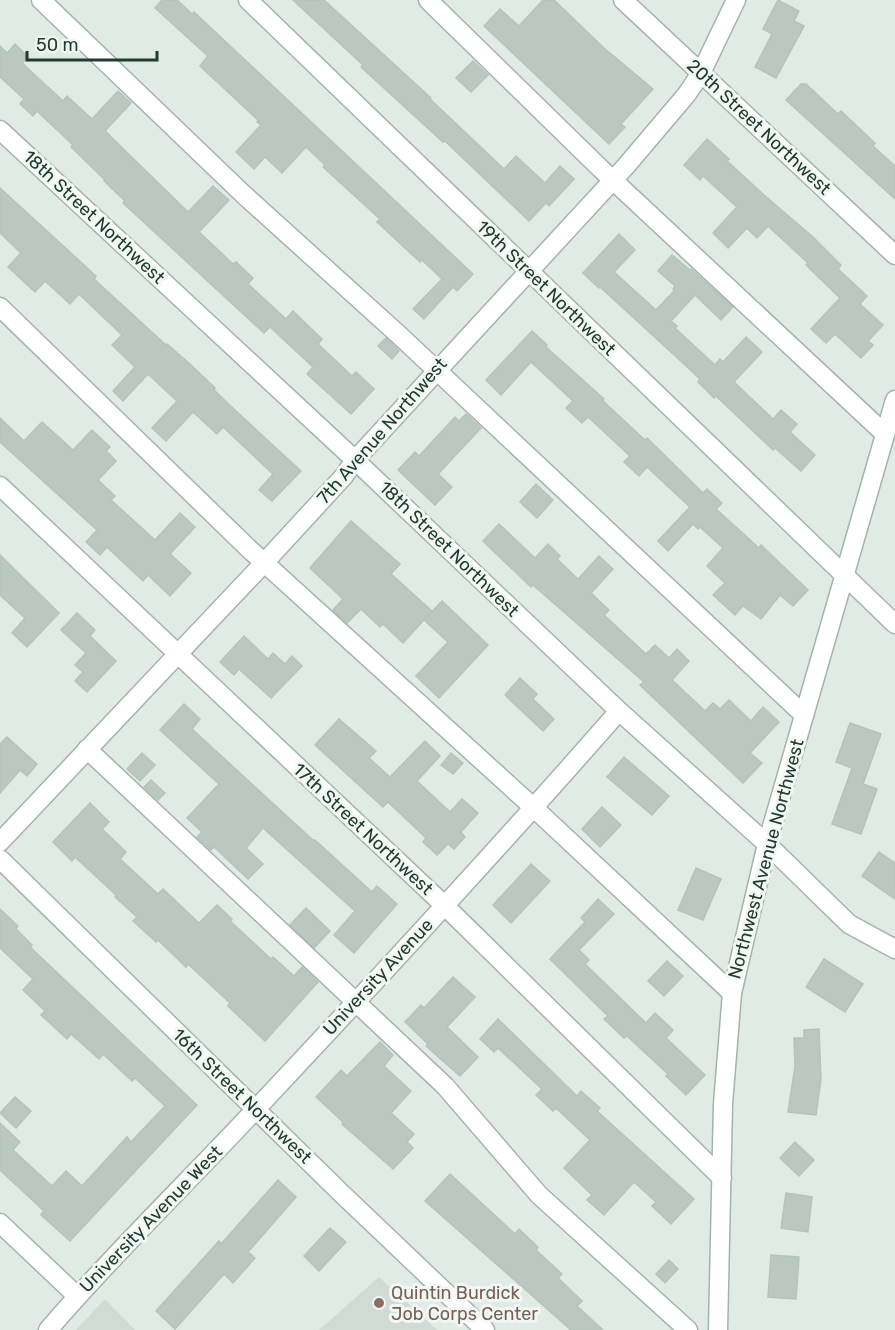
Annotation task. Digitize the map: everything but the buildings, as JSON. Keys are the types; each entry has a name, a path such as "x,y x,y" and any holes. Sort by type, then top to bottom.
{"street":[{"path":"41,0 243,194 436,369 804,715"},
{"name":"19th Street Northwest","path":"248,0 895,624"},
{"path":"428,0 612,180 885,434"},
{"name":"20th Street Northwest","path":"623,0 895,255"},
{"name":"7th Avenue Northwest","path":"0,842 264,563 344,476 355,460 436,369 612,180 687,94 701,73 736,0"},
{"name":"18th Street Northwest","path":"0,130 355,460 619,711 767,844 849,924 895,949"},
{"path":"0,307 264,563 534,808 732,993"},
{"name":"Northwest Avenue Northwest","path":"718,1330 723,1104 732,993 767,844 895,400"},
{"name":"17th Street Northwest","path":"0,486 444,906 722,1178"},
{"name":"University Avenue","path":"256,1110 534,808 619,711"},
{"path":"87,749 201,859 445,1086 539,1195 688,1330"},
{"name":"16th Street Northwest","path":"0,859 485,1330"},
{"name":"University Avenue West","path":"48,1330 77,1296 256,1110"},
{"path":"0,1223 77,1296"}],"shaded area":[{"name":"Quintin Burdick Job Corps Center","path":"379,1277 437,1330 319,1330"},
{"path":"105,1299 135,1330 76,1330"}],"place":[{"name":"Quintin Burdick Job Corps Center","path":"379,1303"}]}
